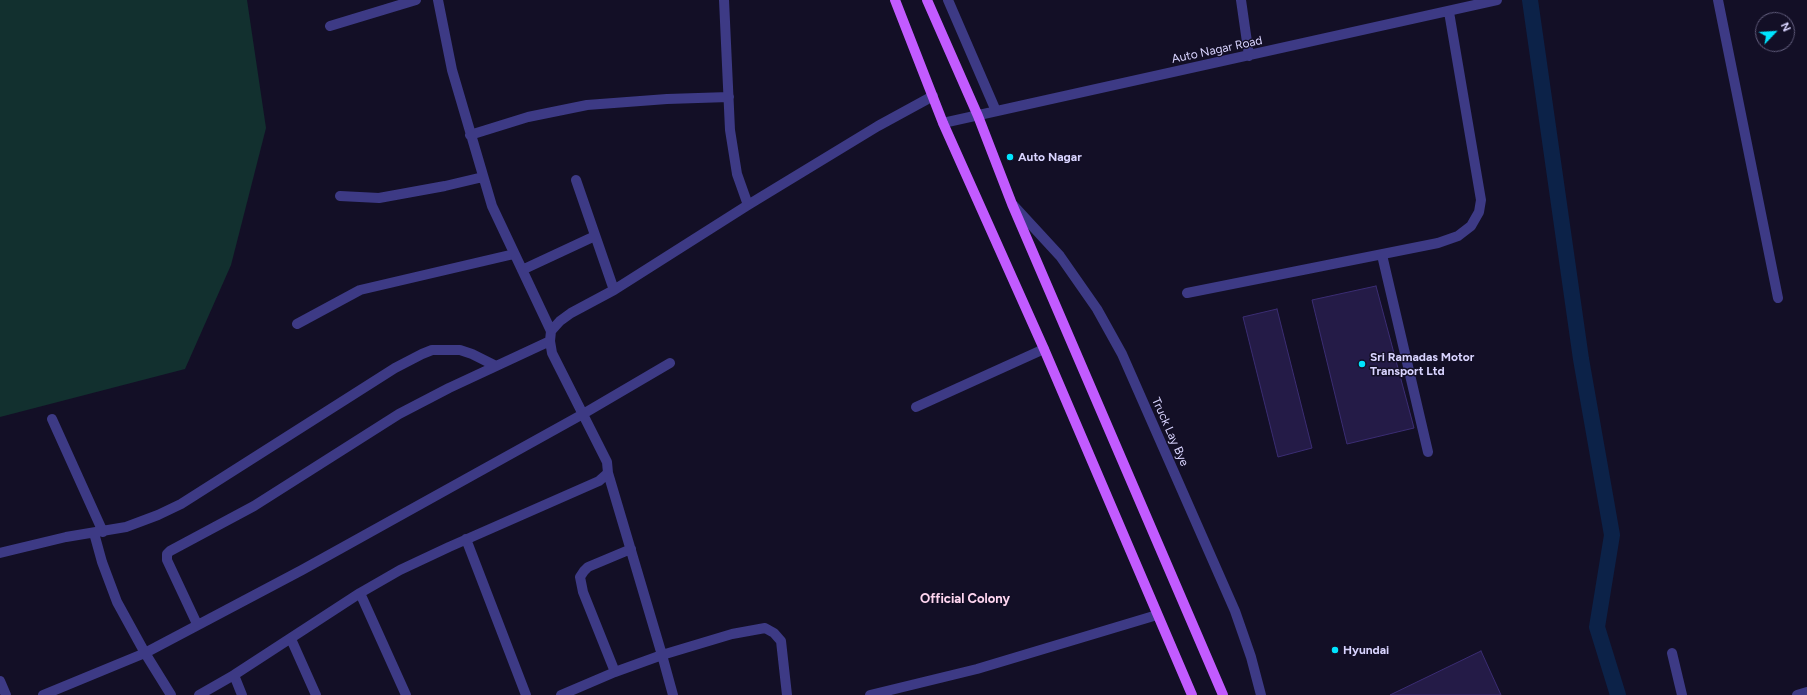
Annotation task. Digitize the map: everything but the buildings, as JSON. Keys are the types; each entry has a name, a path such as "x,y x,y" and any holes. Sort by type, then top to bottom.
{"main road":[{"path":"895,0 943,123 1044,350 1192,695"},
{"path":"927,0 978,116 1012,204 1223,695"}],"street":[{"path":"330,26 416,0"},
{"path":"438,0 452,70 470,136 492,206 551,336 552,353 607,462 608,473 673,695"},
{"path":"724,0 733,152 742,191 748,205"},
{"path":"948,0 996,111"},
{"path":"1241,0 1249,56"},
{"name":"Auto Nagar Road","path":"943,123 1450,12 1497,0"},
{"path":"1718,0 1778,298"},
{"path":"1188,293 1438,243 1458,236 1471,226 1479,212 1481,200 1450,12"},
{"path":"197,624 167,560 167,554 254,506 399,414 496,366 551,336 560,321 571,313 614,290 748,205 878,126 933,96"},
{"path":"470,136 528,117 587,105 667,99 729,97"},
{"path":"340,196 379,198 445,186 483,177"},
{"path":"576,180 614,290"},
{"name":"Truck Lay Bye","path":"1012,204 1060,256 1097,309 1122,354 1235,611 1251,657 1261,695"},
{"path":"522,270 595,236"},
{"path":"296,324 360,290 514,254"},
{"path":"1382,254 1428,452"},
{"path":"0,553 54,540 132,525 181,504 395,368 432,350 460,350 472,354 496,366"},
{"path":"916,407 1044,350"},
{"path":"43,695 144,653 302,570 583,414 670,363"},
{"path":"52,420 98,532 102,562 117,602 144,653 171,695"},
{"path":"199,695 292,639 360,593 400,570 466,539 599,481 608,473"},
{"path":"466,539 526,695"},
{"path":"615,672 583,592 580,577 588,567 631,549"},
{"path":"360,593 406,695"},
{"path":"870,695 887,694 977,669 1157,615"},
{"path":"561,695 615,672 662,655 739,632 765,628 774,633 781,641 787,695"},
{"path":"292,639 316,695"},
{"path":"1672,653 1682,695"},
{"path":"234,675 242,695"},
{"path":"0,680 6,695"},
{"path":"1797,695 1807,692"}],"green space":[{"path":"0,0 247,0 266,128 231,265 185,369 0,417"}],"waterway":[{"path":"1530,0 1581,359 1612,535 1597,627 1618,695"}],"place":[{"name":"Auto Nagar","path":"1010,157"},
{"name":"Sri Ramadas Motor Transport Ltd","path":"1362,364"},
{"name":"Hyundai","path":"1335,650"}],"district":[{"name":"Official Colony","path":"965,599"}]}
